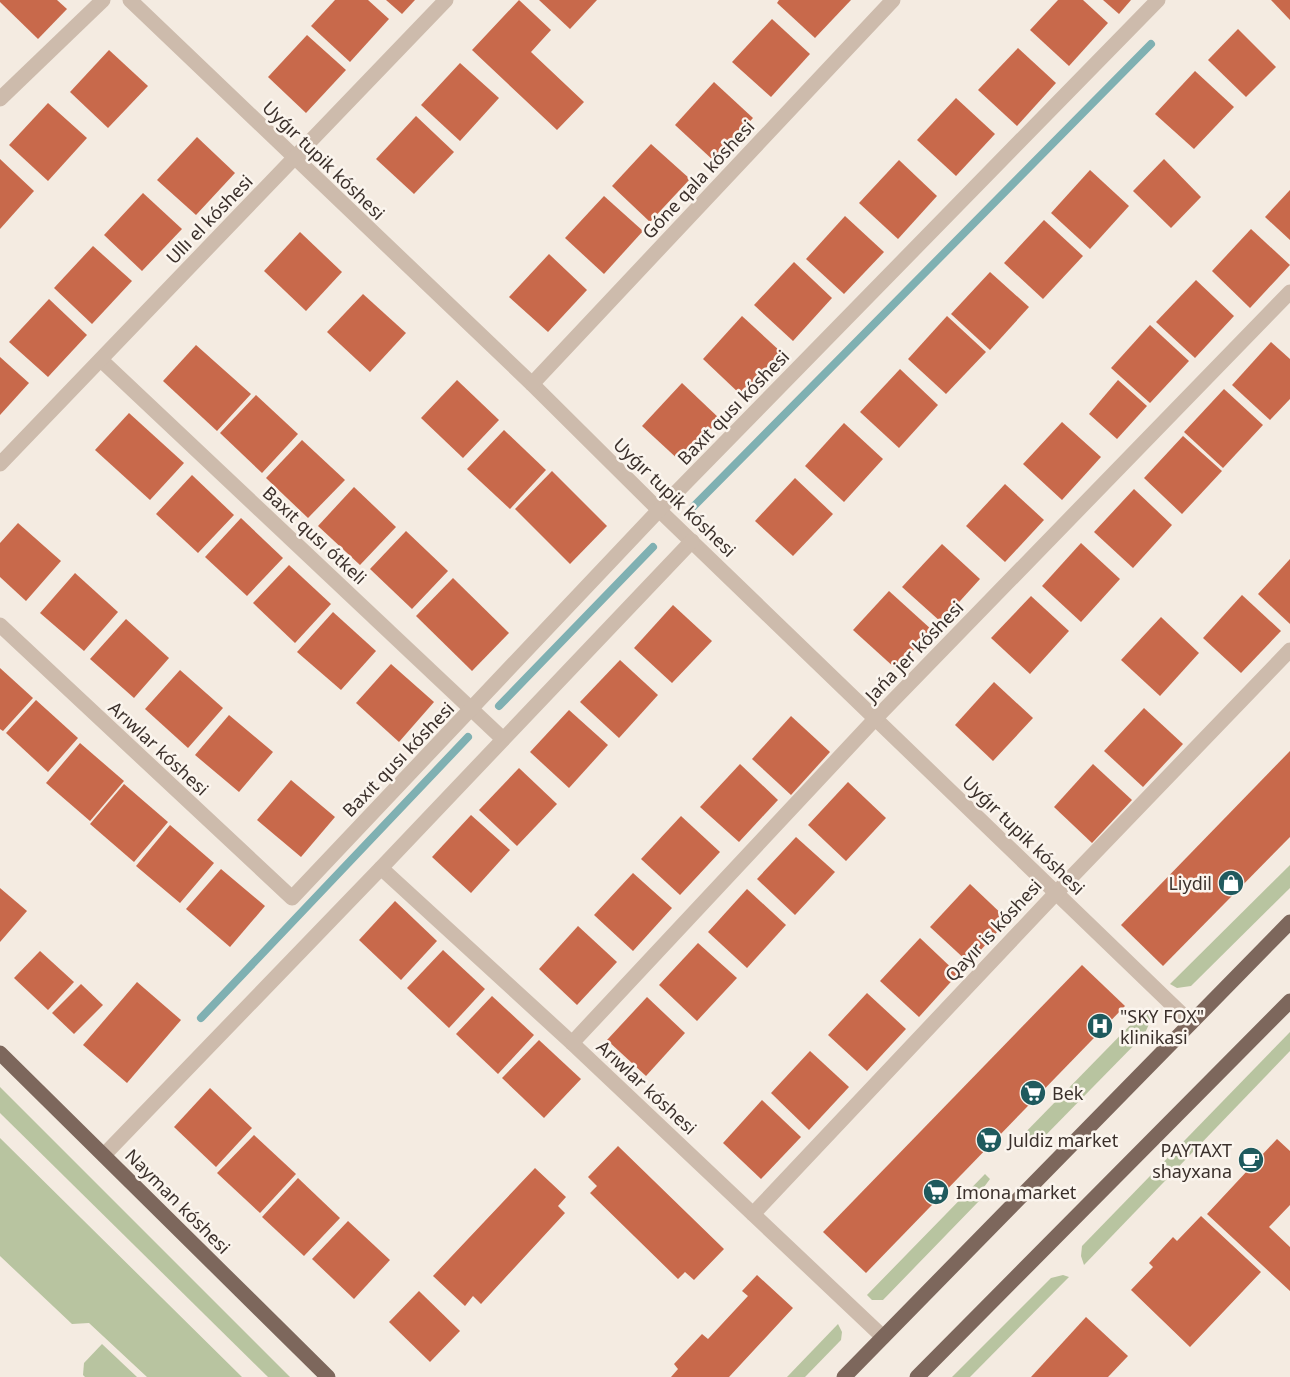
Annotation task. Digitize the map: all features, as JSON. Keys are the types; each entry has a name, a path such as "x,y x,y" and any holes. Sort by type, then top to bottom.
{"main road":[{"path":"844,1377 1290,922"},
{"path":"917,1377 1290,1001"},
{"name":"Nayman kóshesi","path":"0,1053 328,1377"}],"street":[{"path":"0,99 103,0"},
{"name":"Uyǵır tupik kóshesi","path":"130,0 532,384 692,542 1191,1023"},
{"name":"Ullı el kóshesi","path":"0,464 446,0"},
{"name":"Góne qala kóshesi","path":"532,384 893,0"},
{"name":"Baxıt qusı kóshesi","path":"292,898 659,510 1158,0"},
{"name":"Jańa jer kóshesi","path":"572,1043 875,719 1290,292"},
{"name":"Baxıt qusı ótkeli","path":"101,360 503,740"},
{"path":"104,1155 692,542"},
{"name":"Arıwlar kóshesi","path":"0,626 292,898"},
{"name":"Qayır is kóshesi","path":"753,1214 1056,892 1290,650"},
{"name":"Arıwlar kóshesi","path":"381,868 572,1043 883,1336"}],"green space":[{"path":"1290,865 1290,888 1191,986 1177,988 1170,984"},
{"path":"1146,1009 1151,1020 1144,1035 1040,1141 1018,1150 1012,1146"},
{"path":"1290,1032 1290,1051 1084,1265 1081,1256 1082,1246"},
{"path":"0,1087 290,1377 268,1377 0,1113"},
{"path":"0,1138 242,1377 147,1377 89,1323 72,1324 0,1256"},
{"path":"985,1174 990,1179 981,1191 979,1201 883,1300 872,1300 867,1295"},
{"path":"1063,1275 1069,1277 970,1377 952,1377 1051,1278"},
{"path":"838,1324 842,1332 841,1340 805,1377 787,1377"},
{"path":"102,1344 137,1377 85,1377 83,1375 84,1363"}],"building":[{"path":"0,0 57,0 67,9 38,39"},
{"path":"335,0 368,0 389,19 350,62 311,26"},
{"path":"386,0 415,0 402,14"},
{"path":"519,0 551,30 531,52 584,102 557,130 472,50"},
{"path":"539,0 597,0 570,29"},
{"path":"779,0 851,0 815,38 777,3"},
{"path":"1058,0 1083,0 1108,23 1069,66 1030,30"},
{"path":"1103,0 1131,0 1119,14"},
{"path":"1271,0 1290,0 1290,20"},
{"path":"772,19 810,54 771,97 732,62"},
{"path":"1238,29 1276,67 1246,97 1208,60"},
{"path":"307,35 346,70 306,113 268,77"},
{"path":"1018,48 1056,83 1017,126 978,90"},
{"path":"109,50 148,86 108,128 70,92"},
{"path":"460,63 499,98 460,141 421,105"},
{"path":"1195,71 1234,107 1194,149 1155,114"},
{"path":"714,82 753,118 714,161 675,125"},
{"path":"956,98 995,134 956,176 917,140"},
{"path":"48,103 87,138 48,181 9,145"},
{"path":"416,116 454,152 414,194 376,159"},
{"path":"197,137 235,173 196,215 157,180"},
{"path":"651,144 690,179 650,222 612,186"},
{"path":"0,159 34,191 0,229"},
{"path":"1164,159 1201,197 1171,228 1133,191"},
{"path":"899,160 937,196 898,239 859,203"},
{"path":"1090,170 1129,206 1090,249 1051,213"},
{"path":"1290,190 1290,240 1265,217"},
{"path":"143,193 182,229 142,271 104,235"},
{"path":"604,196 643,231 604,274 565,238"},
{"path":"845,216 884,252 844,294 806,259"},
{"path":"1044,220 1083,256 1043,299 1004,263"},
{"path":"1251,229 1290,265 1250,308 1212,271"},
{"path":"300,232 342,272 306,311 264,271"},
{"path":"93,246 132,281 92,324 54,288"},
{"path":"549,254 587,290 548,332 509,297"},
{"path":"794,262 832,298 793,341 754,305"},
{"path":"990,272 1029,307 990,350 951,314"},
{"path":"1196,280 1234,316 1195,358 1156,322"},
{"path":"363,294 406,333 370,372 327,332"},
{"path":"49,299 87,335 48,377 9,342"},
{"path":"742,316 781,352 741,395 703,359"},
{"path":"947,316 986,352 946,394 908,359"},
{"path":"1150,325 1189,361 1150,403 1111,368"},
{"path":"1271,342 1290,359 1290,399 1270,420 1232,385"},
{"path":"196,345 251,394 217,431 163,381"},
{"path":"0,357 29,383 0,415"},
{"path":"900,369 938,405 899,448 860,412"},
{"path":"457,380 499,420 463,458 421,418"},
{"path":"1118,380 1147,406 1117,439 1089,414"},
{"path":"682,383 720,419 681,462 642,426"},
{"path":"1224,389 1263,425 1223,468 1184,432"},
{"path":"256,395 298,434 262,473 220,433"},
{"path":"129,413 184,463 150,500 95,450"},
{"path":"1062,422 1101,457 1062,500 1023,464"},
{"path":"844,423 883,459 844,502 805,466"},
{"path":"504,430 546,470 510,509 467,469"},
{"path":"1183,436 1222,471 1182,514 1144,478"},
{"path":"302,440 345,480 308,518 266,478"},
{"path":"552,471 607,526 570,564 515,509"},
{"path":"192,475 234,515 198,553 156,514"},
{"path":"795,478 833,514 793,556 755,521"},
{"path":"1005,484 1044,520 1005,562 966,526"},
{"path":"354,487 396,527 360,565 318,526"},
{"path":"1134,489 1172,525 1133,568 1094,532"},
{"path":"241,518 283,558 247,596 205,557"},
{"path":"18,523 61,561 26,601 0,577 0,543"},
{"path":"406,531 448,571 412,609 370,569"},
{"path":"1081,543 1120,579 1081,622 1042,586"},
{"path":"942,544 980,579 941,622 902,587"},
{"path":"1290,559 1290,624 1258,594"},
{"path":"289,565 331,604 295,643 253,603"},
{"path":"75,573 118,612 84,651 40,613"},
{"path":"453,578 509,633 472,671 416,616"},
{"path":"889,591 932,630 896,669 853,630"},
{"path":"1242,595 1281,631 1241,673 1203,638"},
{"path":"1031,596 1069,631 1030,674 991,638"},
{"path":"673,605 712,641 672,683 634,648"},
{"path":"333,612 376,651 341,690 297,652"},
{"path":"1161,617 1199,653 1160,696 1121,660"},
{"path":"126,619 169,658 134,698 90,659"},
{"path":"620,660 658,695 619,738 580,702"},
{"path":"391,664 434,702 399,742 356,703"},
{"path":"0,668 33,698 3,731 0,729"},
{"path":"180,670 223,708 188,748 145,709"},
{"path":"994,682 1033,718 993,761 955,725"},
{"path":"36,700 78,738 48,772 6,733"},
{"path":"1144,708 1183,744 1143,787 1104,751"},
{"path":"569,710 608,745 569,788 530,752"},
{"path":"229,715 273,752 239,792 195,755"},
{"path":"791,716 830,752 791,795 752,759"},
{"path":"80,743 124,781 90,821 46,783"},
{"path":"1290,751 1290,837 1163,966 1121,925"},
{"path":"740,764 778,800 739,842 700,807"},
{"path":"1093,764 1132,800 1092,843 1054,807"},
{"path":"519,768 557,804 517,846 479,810"},
{"path":"291,780 335,817 301,857 257,820"},
{"path":"848,782 886,818 846,861 808,825"},
{"path":"124,784 168,822 134,862 90,824"},
{"path":"471,815 510,850 471,893 432,857"},
{"path":"681,816 720,852 680,895 641,859"},
{"path":"170,825 214,863 180,903 136,866"},
{"path":"796,837 835,872 795,915 757,879"},
{"path":"221,869 265,906 230,947 186,909"},
{"path":"633,873 672,908 633,951 594,915"},
{"path":"970,884 1008,920 969,963 930,927"},
{"path":"0,888 27,911 0,942"},
{"path":"747,889 786,925 747,968 708,932"},
{"path":"395,901 437,941 401,980 359,940"},
{"path":"578,926 617,962 577,1005 539,969"},
{"path":"920,938 958,974 919,1017 880,981"},
{"path":"698,943 737,978 697,1021 659,985"},
{"path":"443,950 485,989 449,1028 407,988"},
{"path":"40,951 74,982 48,1010 14,978"},
{"path":"1082,965 1125,1006 866,1273 823,1232"},
{"path":"137,982 181,1020 127,1083 83,1045"},
{"path":"81,984 103,1005 74,1034 52,1013"},
{"path":"867,993 906,1029 867,1071 828,1035"},
{"path":"492,996 534,1035 498,1074 456,1034"},
{"path":"647,997 685,1033 646,1076 607,1040"},
{"path":"539,1040 581,1079 544,1118 502,1078"},
{"path":"810,1051 849,1087 809,1130 771,1093"},
{"path":"210,1088 252,1128 216,1167 174,1127"},
{"path":"762,1100 801,1137 761,1179 723,1143"},
{"path":"254,1135 296,1174 260,1213 217,1173"},
{"path":"1277,1139 1290,1151 1290,1205 1269,1227 1290,1247 1290,1291 1207,1214"},
{"path":"618,1146 724,1249 694,1280 685,1272 678,1279 590,1193 597,1186 588,1177"},
{"path":"535,1168 566,1197 558,1206 565,1213 481,1304 473,1296 465,1306 433,1276"},
{"path":"298,1178 340,1218 304,1256 262,1217"},
{"path":"1201,1216 1261,1272 1190,1347 1131,1290 1153,1267 1149,1263 1173,1237 1177,1241"},
{"path":"348,1221 390,1260 354,1299 312,1259"},
{"path":"757,1275 793,1308 729,1377 671,1377 678,1369 674,1364 702,1334 708,1339 748,1296 742,1291"},
{"path":"419,1291 460,1331 430,1362 389,1322"},
{"path":"1086,1317 1128,1356 1108,1377 1031,1377"}],"waterway":[{"path":"693,507 1151,44"},
{"path":"499,706 653,547"},
{"path":"201,1018 468,737"}],"place":[{"name":"Liydil","path":"1231,883"},
{"name":"\"SKY FOX\" klinikasi","path":"1100,1026"},
{"name":"Bek","path":"1033,1093"},
{"name":"Juldiz market","path":"989,1140"},
{"name":"PAYTAXT shayxana","path":"1251,1160"},
{"name":"Imona market","path":"936,1192"}]}
